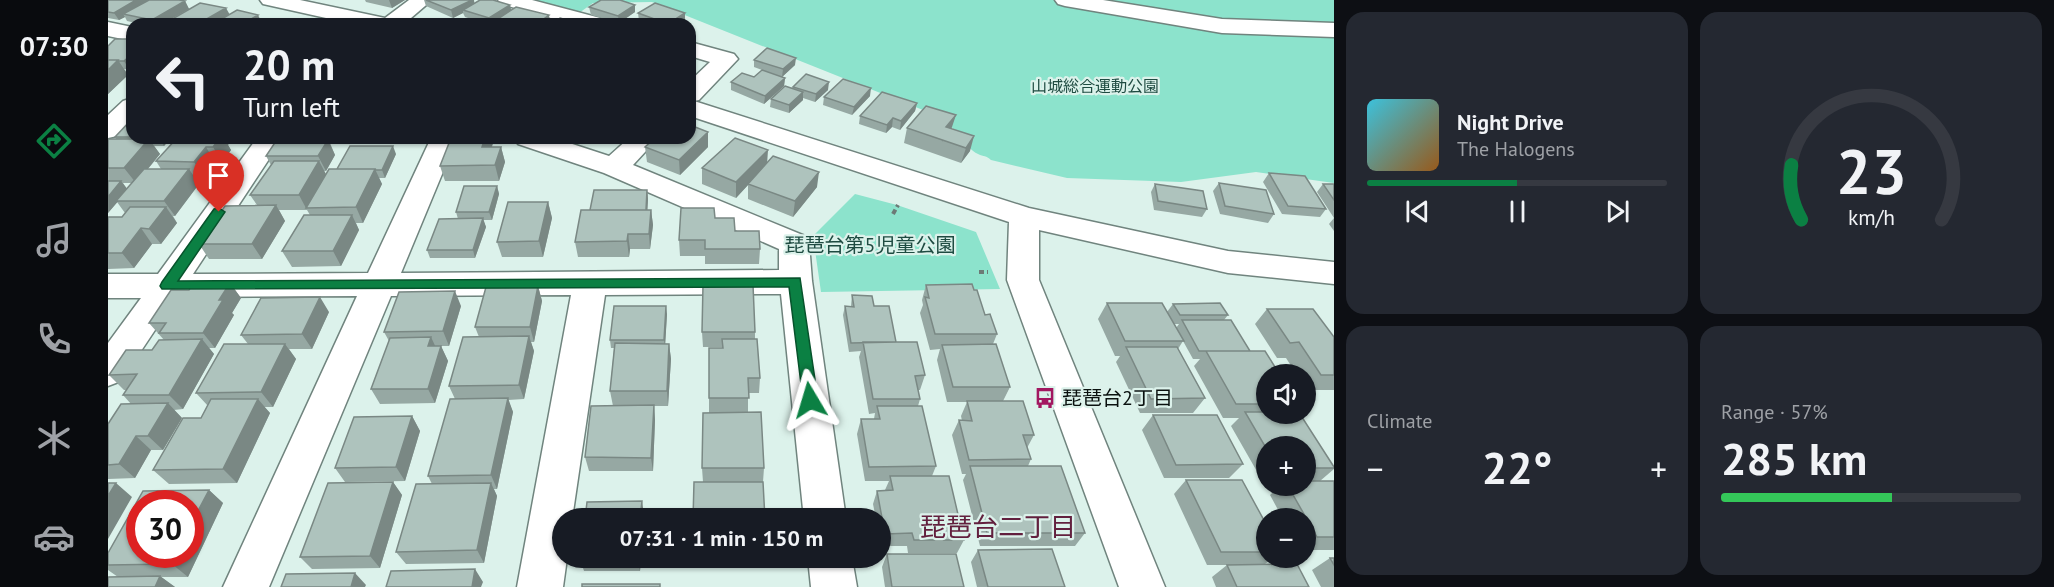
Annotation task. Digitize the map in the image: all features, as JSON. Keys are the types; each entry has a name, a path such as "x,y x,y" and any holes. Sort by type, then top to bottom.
{"street":[{"path":"270,0 356,18"},
{"path":"398,18 422,0"},
{"path":"508,0 574,18"},
{"path":"1065,0 1222,26 1334,30"},
{"path":"108,29 126,33"},
{"path":"696,51 726,59 696,89"},
{"path":"696,110 1024,217 1228,262 1334,273"},
{"path":"108,130 126,112"},
{"path":"108,371 266,144"},
{"path":"246,587 441,144"},
{"path":"545,144 614,167 794,243 796,282 824,508"},
{"path":"614,167 639,144"},
{"path":"1024,217 1023,280 1142,587"},
{"path":"108,286 796,282"},
{"path":"540,587 590,283"},
{"path":"831,568 834,587"}],"path":[{"path":"893,214 897,205"}],"green space":[{"name":"山城総合運動公園","path":"531,0 1334,0 1334,183 1256,172 1181,182 1067,178 991,160 973,151 949,124 938,116 652,2 593,3 579,13"},
{"name":"琵琶台第5児童公園","path":"855,194 897,205 976,232 1000,289 821,292 813,236"}],"building":[{"path":"108,0 136,0 114,13 108,12"},
{"path":"149,0 185,1 155,18 123,14"},
{"path":"426,0 472,0 451,10"},
{"path":"480,0 493,0 510,5 489,18 463,10"},
{"path":"601,0 620,0 635,5 618,16 589,7"},
{"path":"200,3 226,8 208,18 174,18"},
{"path":"655,3 685,13 677,18 652,18 638,13"},
{"path":"516,7 549,15 545,18 499,18"},
{"path":"237,10 258,15 253,18 223,18"},
{"path":"115,39 126,39 126,59 108,60 108,46"},
{"path":"767,48 796,58 783,69 754,60"},
{"path":"108,60 118,60 108,70"},
{"path":"762,70 785,78 765,96 731,82 742,73 754,77"},
{"path":"806,74 829,82 816,94 793,87"},
{"path":"843,79 871,88 854,107 824,97"},
{"path":"785,86 803,92 789,105 771,99"},
{"path":"882,92 917,103 901,121 893,118 887,125 860,116"},
{"path":"926,106 956,115 946,127 974,136 966,148 907,128"},
{"path":"126,125 126,137 115,137"},
{"path":"696,127 708,132 696,144"},
{"path":"735,138 768,150 736,182 702,168"},
{"path":"108,139 126,139 126,144 145,144 124,168 108,168"},
{"path":"172,144 215,144 213,147 206,147 194,162 156,161"},
{"path":"274,144 326,144 318,156 266,156"},
{"path":"449,144 483,144 482,147 501,147 495,165 440,166"},
{"path":"648,144 696,144 679,160 645,147"},
{"path":"350,146 393,146 382,170 337,169"},
{"path":"773,156 819,172 795,201 748,184"},
{"path":"274,161 319,161 299,195 250,195"},
{"path":"144,169 189,169 164,201 116,201"},
{"path":"329,169 375,169 356,207 306,208"},
{"path":"1269,173 1305,176 1326,209 1288,206"},
{"path":"108,181 121,181 108,197"},
{"path":"1219,183 1266,190 1274,214 1225,206"},
{"path":"1155,184 1203,191 1207,209 1158,201"},
{"path":"1323,184 1334,184 1334,200"},
{"path":"464,186 497,186 489,212 456,212"},
{"path":"594,190 647,190 646,210 590,210"},
{"path":"508,202 548,202 539,241 497,242"},
{"path":"276,205 252,244 199,244 225,206"},
{"path":"130,207 166,207 149,229 141,228 122,253 108,253 108,217 122,217"},
{"path":"681,208 714,208 715,218 734,218 735,231 759,231 760,249 705,249 705,240 679,240"},
{"path":"581,210 651,210 649,234 628,234 627,241 575,242"},
{"path":"304,215 352,215 333,251 282,251"},
{"path":"483,218 473,250 427,250 439,219"},
{"path":"193,283 230,283 219,300 223,300 203,333 159,333 166,323 149,323 171,290 189,290"},
{"path":"972,284 974,290 977,290 985,315 990,314 997,334 935,334 925,297 929,298 926,285"},
{"path":"703,285 753,285 755,332 702,332"},
{"path":"538,286 530,327 475,327 486,287"},
{"path":"455,291 443,331 384,332 399,292"},
{"path":"852,295 872,296 874,306 889,306 896,342 851,343 845,306 854,307"},
{"path":"320,297 302,334 241,335 261,298"},
{"path":"1107,303 1162,303 1184,341 1125,341"},
{"path":"1220,303 1228,315 1180,315 1173,304"},
{"path":"614,306 666,306 664,340 610,340"},
{"path":"1267,309 1313,309 1334,337 1334,375 1321,375 1316,364 1314,364 1299,342 1290,343"},
{"path":"1182,320 1231,320 1250,351 1199,351"},
{"path":"529,336 519,385 449,386 463,337"},
{"path":"431,337 428,346 441,346 428,389 371,389 390,338"},
{"path":"202,339 169,395 123,395 137,374 109,375 126,350 152,350 159,340"},
{"path":"722,339 757,339 760,378 748,378 749,398 709,398 709,348 723,348"},
{"path":"863,342 917,342 925,375 915,376 920,399 873,399"},
{"path":"615,343 669,344 667,391 610,391"},
{"path":"224,344 285,344 261,392 196,393"},
{"path":"996,344 1010,387 953,387 942,345"},
{"path":"1126,347 1177,347 1205,398 1151,399"},
{"path":"1206,351 1265,351 1273,364 1256,364 1256,404 1236,404"},
{"path":"508,398 491,475 428,476 450,399"},
{"path":"211,399 258,399 223,469 153,470 183,418 201,418"},
{"path":"967,401 1023,401 1034,435 1023,435 1031,459 969,460 959,420 972,421"},
{"path":"168,403 148,436 136,436 119,464 108,465 108,424 121,404"},
{"path":"654,405 651,458 585,457 591,406"},
{"path":"877,406 922,406 936,466 869,467 861,419 880,419"},
{"path":"761,412 764,468 702,468 703,413"},
{"path":"1245,412 1256,412 1256,424 1306,424 1314,436 1259,436"},
{"path":"1153,415 1217,415 1243,464 1176,465"},
{"path":"412,416 396,467 335,468 354,417"},
{"path":"1316,439 1334,467 1316,468"},
{"path":"970,466 1061,466 1085,533 987,533"},
{"path":"890,476 949,476 964,540 914,540 912,533 891,534 891,508 880,508 877,491 893,490"},
{"path":"1186,480 1242,480 1257,508 1256,552 1221,552"},
{"path":"1316,481 1334,481 1334,537 1317,537 1316,508 1301,508 1294,496 1316,496"},
{"path":"393,482 370,556 300,557 328,483"},
{"path":"694,482 763,482 764,508 693,508"},
{"path":"108,483 116,483 108,496"},
{"path":"491,483 477,550 396,552 416,484"},
{"path":"204,490 209,490 204,499"},
{"path":"642,501 641,508 586,508 587,502"},
{"path":"126,521 126,565 108,565 108,553"},
{"path":"1052,549 1065,587 988,587 978,550"},
{"path":"891,554 956,554 964,587 892,587 889,568 891,568"},
{"path":"1227,565 1299,568 1309,587 1237,587"},
{"path":"475,569 472,587 386,587 391,571"},
{"path":"355,573 351,587 281,587 286,574"},
{"path":"160,576 155,587 108,587 108,577"},
{"path":"582,584 660,584 660,587 582,587"}],"place":[{"name":"琵琶台2丁目","path":"1045,398"}],"district":[{"name":"琵琶台二丁目","path":"998,526"}],"route":[{"path":"219,212 167,286 796,282 810,400"}]}
